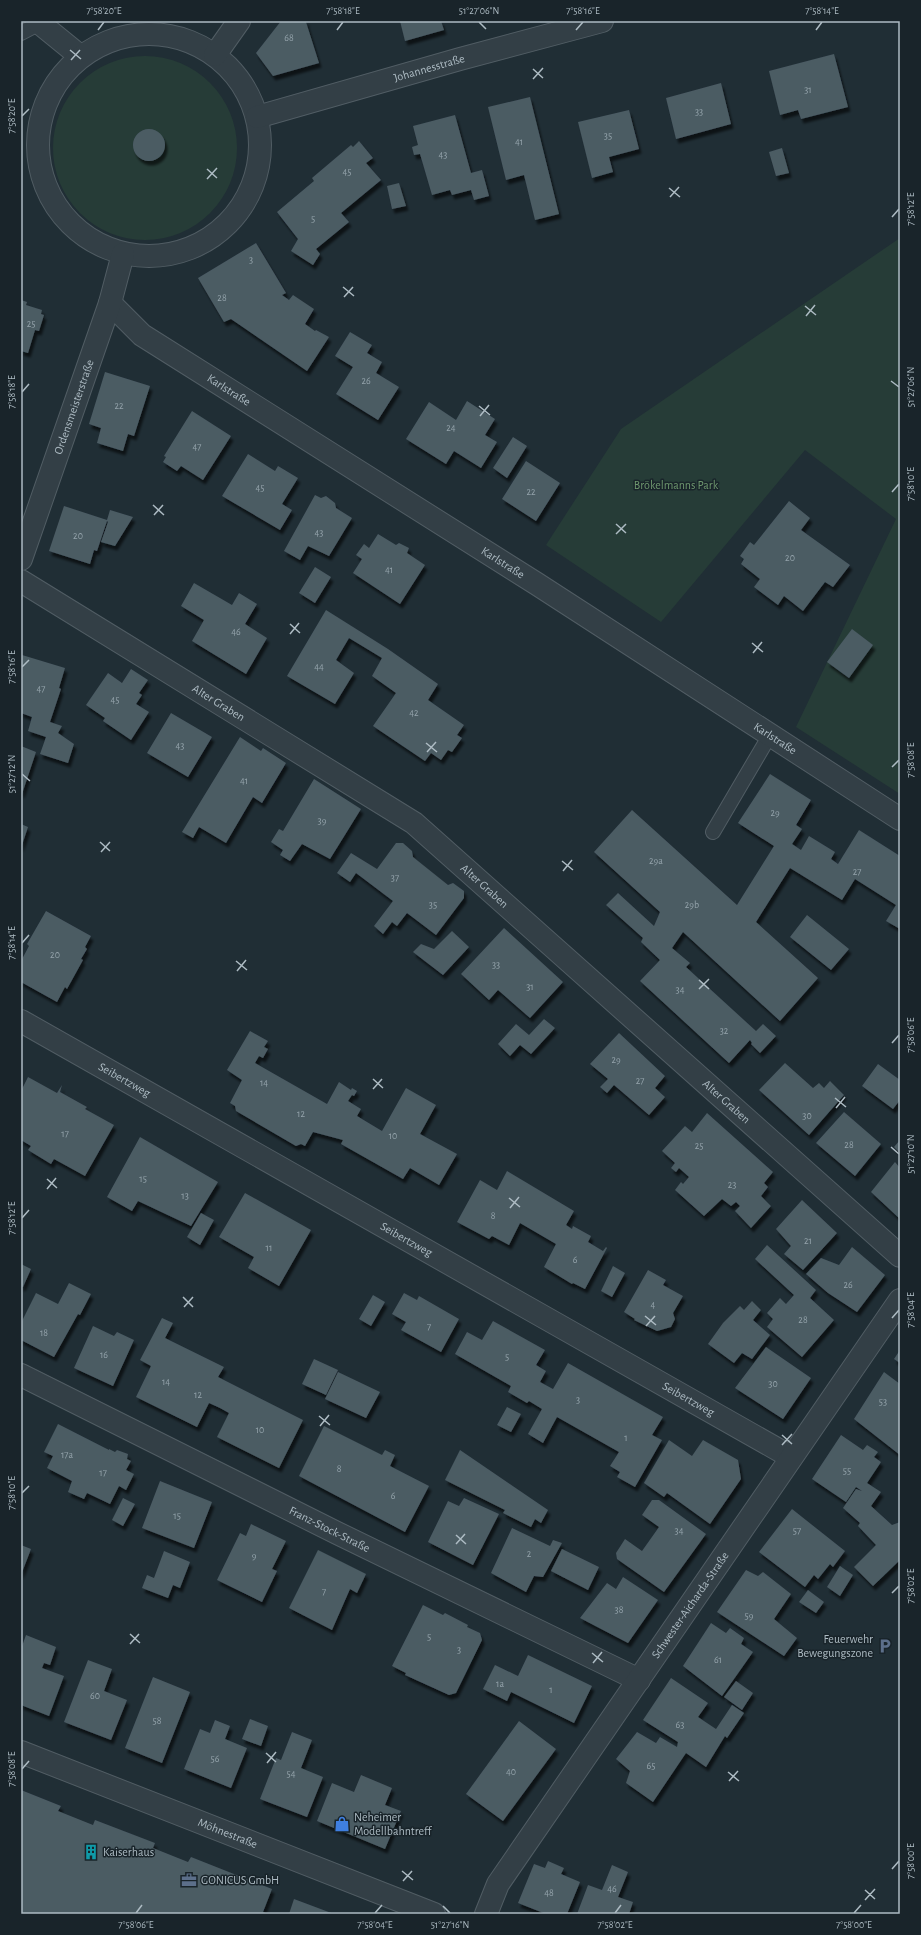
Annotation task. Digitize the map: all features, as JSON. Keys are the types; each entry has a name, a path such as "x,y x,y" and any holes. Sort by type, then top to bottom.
{"street":[{"path":"215,54 239,21"},
{"name":"Johannesstraße","path":"257,117 452,61 602,21"},
{"path":"32,26 80,56"},
{"path":"156,33 188,40 215,54 237,75 251,100 257,117 260,138 255,180 241,209 218,233 187,250 156,257 123,254 89,239 64,218 48,193 38,164 37,134 50,91 80,56 121,36 156,33"},
{"name":"Ordensmeisterstraße","path":"21,559 110,303 123,254"},
{"name":"Karlstraße","path":"110,303 142,335 537,584 900,818"},
{"name":"Alter Graben","path":"21,581 414,823 900,1256"},
{"name":"Seibertzweg","path":"21,1021 791,1457"},
{"name":"Schwester-Aicharda-Straße","path":"486,1914 498,1884 900,1300"},
{"name":"Franz-Stock-Straße","path":"21,1375 337,1533 639,1680"},
{"name":"Möhnestraße","path":"21,1752 427,1913"}],"lane":[{"path":"712,832 770,735"}],"green space":[{"path":"136,56 154,56 180,63 196,71 210,83 222,97 230,113 237,139 237,157 230,183 222,199 210,213 196,225 172,236 154,240 136,240 118,236 94,225 80,213 68,199 57,175 53,157 53,139 57,121 68,97 80,83 94,71 118,60"},
{"name":"Brökelmanns Park","path":"900,238 900,794 796,727 896,519 805,450 661,622 546,545 621,429"}],"building":[{"path":"281,21 308,21 306,22 319,63 273,76 256,53"},
{"path":"400,21 441,21 444,30 405,41"},
{"path":"834,54 848,107 801,119 798,110 780,115 769,71"},
{"path":"721,83 731,124 676,139 666,98"},
{"path":"530,97 559,214 535,220 524,175 506,180 488,107"},
{"path":"629,110 639,149 609,157 613,172 592,178 578,122"},
{"path":"455,115 471,173 482,170 489,196 474,200 471,190 452,195 450,190 432,195 420,154 414,155 412,147 418,145 413,126"},
{"path":"149,129 160,134 165,145 160,156 149,161 138,156 133,145 138,134"},
{"path":"359,141 373,158 366,163 381,180 341,213 349,222 316,249 320,254 313,265 291,251 298,239 277,212 314,181 312,178 351,145 353,147"},
{"path":"782,148 789,173 776,176 769,152"},
{"path":"399,183 406,206 392,209 387,186"},
{"path":"256,243 286,293 282,295 289,300 293,295 314,309 305,324 315,331 316,330 329,337 307,371 231,319 224,322 198,278"},
{"path":"21,300 27,302 26,305 42,310 41,314 44,315 39,331 35,330 28,353 21,351"},
{"path":"350,332 372,345 367,353 382,362 376,373 399,387 378,420 336,394 353,367 335,356"},
{"path":"105,372 150,386 134,436 128,434 123,451 97,443 101,428 89,424"},
{"path":"467,401 495,419 485,435 497,442 481,468 454,451 446,464 406,439 429,402 456,420"},
{"path":"192,411 231,436 203,480 181,466 177,471 163,462 166,457 164,456"},
{"path":"513,437 527,446 507,478 493,468"},
{"path":"248,454 275,471 278,466 298,478 282,504 292,510 280,530 222,496"},
{"path":"526,461 560,483 536,521 502,499"},
{"path":"315,495 321,498 326,496 335,503 336,508 352,518 329,556 308,546 300,560 284,551"},
{"path":"789,501 810,518 801,530 850,565 833,587 825,582 803,611 784,596 778,605 754,587 760,579 741,564 744,559 740,556 750,542 754,545"},
{"path":"64,506 107,520 110,510 133,517 115,546 101,542 108,522 107,521 97,551 94,550 90,564 49,551"},
{"path":"378,534 396,545 399,543 409,548 407,553 425,565 400,604 353,573 362,559 356,555 364,544 369,548"},
{"path":"315,567 331,577 315,603 299,593"},
{"path":"194,583 232,605 239,593 257,604 245,624 267,638 246,674 192,641 204,620 181,606"},
{"path":"326,610 388,649 438,684 428,700 464,725 457,735 462,738 452,752 448,750 441,760 431,753 425,761 373,726 396,693 372,676 382,658 349,638 336,660 354,673 335,704 287,676"},
{"path":"852,629 873,645 849,678 827,662"},
{"path":"22,655 65,668 59,688 61,689 50,722 62,726 58,733 74,744 68,763 40,754 46,737 28,731 32,717 21,713"},
{"path":"131,669 148,680 139,693 142,695 136,704 149,712 131,740 103,721 105,718 86,705 108,673 122,683"},
{"path":"171,713 212,737 188,777 147,753"},
{"path":"240,737 261,751 263,748 286,763 262,803 253,797 226,843 199,827 193,838 182,832"},
{"path":"21,746 36,752 22,794 21,793"},
{"path":"770,774 811,800 796,825 802,829 792,844 801,850 809,836 835,852 831,859 838,864 859,830 900,856 900,929 886,921 896,905 855,879 842,900 790,868 756,922 818,978 780,1021 683,932 672,948 690,963 686,967 756,1031 763,1024 776,1036 760,1053 751,1044 752,1043 750,1040 729,1063 640,981 660,960 641,942 643,938 606,905 618,893 654,926 660,912 594,852 632,810 737,905 774,846 738,823"},
{"path":"314,779 361,809 330,859 302,844 290,861 280,855 283,850 271,842 279,829 283,831"},
{"path":"21,824 28,827 21,848"},
{"path":"396,843 403,843 412,851 413,857 448,885 453,883 464,891 464,898 436,935 407,913 397,926 392,922 383,934 374,926 393,901 356,873 350,882 337,873 351,853 377,869"},
{"path":"46,911 91,936 85,947 87,949 81,959 83,960 67,989 65,987 57,1002 21,982 21,961 29,946 27,944"},
{"path":"807,915 849,949 831,970 790,937"},
{"path":"504,928 563,982 530,1018 498,990 489,1000 461,974"},
{"path":"452,931 469,947 443,975 413,952 421,944 434,949"},
{"path":"544,1019 555,1028 531,1054 520,1045 510,1056 498,1044 516,1024 529,1035"},
{"path":"250,1031 268,1041 264,1047 268,1049 263,1058 259,1056 255,1063 327,1104 339,1082 351,1090 352,1088 357,1091 348,1101 361,1109 357,1116 382,1131 406,1088 436,1105 420,1134 457,1154 439,1185 410,1168 403,1179 341,1144 343,1140 313,1132 305,1146 301,1144 296,1146 236,1111 235,1106 230,1103 242,1080 227,1070"},
{"path":"619,1033 665,1076 655,1088 665,1097 649,1115 614,1085 607,1093 600,1087 608,1079 590,1064"},
{"path":"785,1063 813,1088 819,1083 824,1088 830,1081 844,1095 809,1135 759,1090"},
{"path":"878,1064 900,1080 900,1100 893,1109 862,1086"},
{"path":"28,1077 57,1093 62,1085 60,1092 87,1107 85,1109 114,1125 85,1176 54,1159 51,1164 28,1150 31,1146 21,1140 21,1091"},
{"path":"844,1112 881,1144 855,1176 816,1143"},
{"path":"707,1113 773,1172 764,1183 768,1187 761,1196 771,1206 751,1228 735,1211 740,1206 736,1202 731,1206 722,1199 704,1216 675,1190 681,1182 683,1184 689,1177 679,1168 676,1172 671,1168 675,1163 662,1151 685,1126 692,1132"},
{"path":"140,1137 218,1182 191,1226 138,1201 132,1211 107,1197"},
{"path":"900,1140 900,1153 894,1147"},
{"path":"895,1162 900,1168 900,1219 871,1192"},
{"path":"507,1171 574,1211 566,1225 572,1229 573,1226 591,1236 588,1242 603,1251 606,1247 607,1248 585,1289 573,1283 572,1284 544,1267 556,1244 520,1223 509,1245 492,1236 489,1239 457,1222 480,1180 497,1190"},
{"path":"245,1193 311,1230 279,1286 248,1268 254,1257 219,1237"},
{"path":"802,1200 837,1233 803,1270 784,1254 791,1246 776,1229"},
{"path":"201,1213 214,1220 200,1245 187,1237"},
{"path":"767,1245 816,1290 810,1298 834,1320 802,1357 767,1327 773,1319 767,1313 780,1298 786,1304 794,1295 755,1259"},
{"path":"852,1247 885,1275 857,1312 828,1293 806,1274 821,1258 839,1265"},
{"path":"21,1264 31,1269 23,1287 21,1286"},
{"path":"613,1266 625,1273 612,1297 601,1291"},
{"path":"648,1270 666,1280 663,1285 683,1296 673,1313 675,1319 671,1327 657,1331 634,1320 635,1319 624,1312"},
{"path":"69,1283 91,1294 54,1357 21,1340 21,1323 36,1293 58,1304"},
{"path":"404,1293 417,1300 419,1296 459,1319 441,1352 401,1330 406,1322 392,1314"},
{"path":"373,1295 385,1302 371,1326 359,1319"},
{"path":"752,1301 761,1310 753,1320 770,1335 752,1359 742,1353 734,1363 708,1344 723,1323 740,1306 744,1310"},
{"path":"162,1318 173,1323 165,1338 224,1367 218,1377 303,1420 279,1468 217,1437 229,1413 220,1408 209,1403 197,1427 136,1397 151,1366 140,1360"},
{"path":"493,1321 545,1350 536,1365 546,1371 540,1382 553,1389 568,1363 663,1417 652,1435 662,1440 635,1487 617,1477 620,1472 610,1466 619,1452 557,1417 543,1443 528,1434 542,1409 529,1401 527,1403 508,1392 511,1386 455,1354 467,1332 482,1340"},
{"path":"93,1326 114,1336 117,1332 134,1340 113,1386 74,1368"},
{"path":"766,1347 811,1378 783,1419 735,1388"},
{"path":"900,1350 900,1363 894,1359"},
{"path":"314,1359 338,1370 326,1395 302,1384"},
{"path":"338,1372 380,1392 366,1418 325,1399"},
{"path":"884,1372 900,1384 900,1455 854,1419"},
{"path":"507,1407 521,1414 511,1432 497,1425"},
{"path":"58,1424 109,1450 115,1452 117,1450 128,1454 127,1459 131,1461 126,1470 134,1474 126,1490 119,1486 110,1504 87,1493 84,1499 68,1492 72,1481 47,1468 53,1456 44,1452"},
{"path":"324,1426 382,1455 385,1450 395,1455 390,1466 429,1486 405,1532 299,1476"},
{"path":"841,1435 863,1450 867,1445 878,1452 874,1457 881,1462 867,1483 881,1492 871,1506 892,1525 900,1522 900,1560 873,1586 854,1567 876,1545 858,1526 860,1523 843,1508 856,1489 862,1491 856,1487 846,1502 812,1479"},
{"path":"669,1440 692,1456 703,1440 738,1460 741,1479 710,1524 667,1493 664,1497 644,1483"},
{"path":"460,1450 548,1510 541,1523 535,1519 531,1527 503,1513 505,1510 445,1480"},
{"path":"160,1481 212,1502 194,1548 142,1528"},
{"path":"123,1498 135,1504 123,1526 112,1520"},
{"path":"464,1498 499,1514 473,1565 428,1542 448,1501 459,1506"},
{"path":"652,1500 659,1500 706,1534 664,1592 617,1559 616,1553 625,1539 642,1551 659,1527 642,1515"},
{"path":"792,1509 845,1551 833,1567 830,1564 818,1579 814,1575 805,1587 759,1552"},
{"path":"251,1524 286,1541 272,1569 277,1571 262,1602 217,1580 240,1533 246,1536"},
{"path":"512,1528 550,1546 553,1540 562,1543 543,1577 534,1576 526,1592 491,1573"},
{"path":"21,1545 31,1549 21,1575"},
{"path":"562,1549 599,1567 588,1590 551,1571"},
{"path":"318,1550 366,1574 357,1593 350,1589 332,1630 289,1608"},
{"path":"164,1551 190,1562 180,1588 173,1585 168,1598 142,1588 147,1575 154,1578"},
{"path":"840,1566 853,1575 840,1596 827,1587"},
{"path":"746,1570 758,1576 763,1572 791,1594 774,1619 797,1638 784,1656 717,1612"},
{"path":"623,1577 658,1600 628,1643 580,1618 607,1583 616,1589"},
{"path":"808,1590 824,1602 816,1613 799,1602"},
{"path":"423,1605 443,1615 445,1613 468,1625 467,1627 480,1633 482,1640 456,1693 449,1695 405,1675 406,1673 392,1666"},
{"path":"711,1623 726,1633 730,1628 744,1638 741,1644 753,1652 722,1696 683,1666"},
{"path":"26,1635 56,1647 50,1665 44,1663 42,1668 64,1676 49,1716 21,1705 21,1649"},
{"path":"528,1655 592,1686 574,1723 511,1692 507,1701 483,1689 495,1665 518,1676"},
{"path":"88,1660 112,1669 104,1691 127,1700 111,1740 64,1722"},
{"path":"153,1677 190,1692 162,1763 125,1748"},
{"path":"671,1678 708,1703 698,1717 716,1729 732,1705 744,1713 727,1738 725,1736 706,1767 686,1753 653,1802 626,1783 630,1771 616,1759 637,1732 656,1743 660,1737 677,1747 678,1742 643,1720"},
{"path":"736,1681 753,1693 742,1710 724,1697"},
{"path":"250,1719 268,1726 261,1746 242,1739"},
{"path":"215,1720 230,1726 225,1739 247,1748 231,1788 184,1769 200,1729 210,1733"},
{"path":"519,1721 556,1749 503,1821 466,1794"},
{"path":"292,1732 312,1740 301,1768 323,1777 307,1817 260,1799 276,1758 281,1760"},
{"path":"361,1775 392,1788 385,1805 401,1811 385,1849 317,1821 332,1783 354,1792"},
{"name":"Kaiserhaus","path":"21,1790 61,1806 58,1811 93,1825 95,1820 155,1843 153,1848 188,1862 191,1857 272,1889 263,1912 268,1914 21,1914"},
{"path":"548,1861 564,1868 561,1874 580,1882 567,1914 546,1914 518,1903 534,1864 545,1868"},
{"path":"612,1865 628,1872 618,1897 633,1902 629,1914 577,1914 588,1885 602,1890"},
{"path":"294,1899 334,1914 289,1914"}],"place":[{"name":"Feuerwehr Bewegungszone","path":"885,1646"},
{"name":"Neheimer Modellbahntreff","path":"342,1824"},
{"name":"Kaiserhaus","path":"91,1852"},
{"name":"GONICUS GmbH","path":"189,1880"}]}
